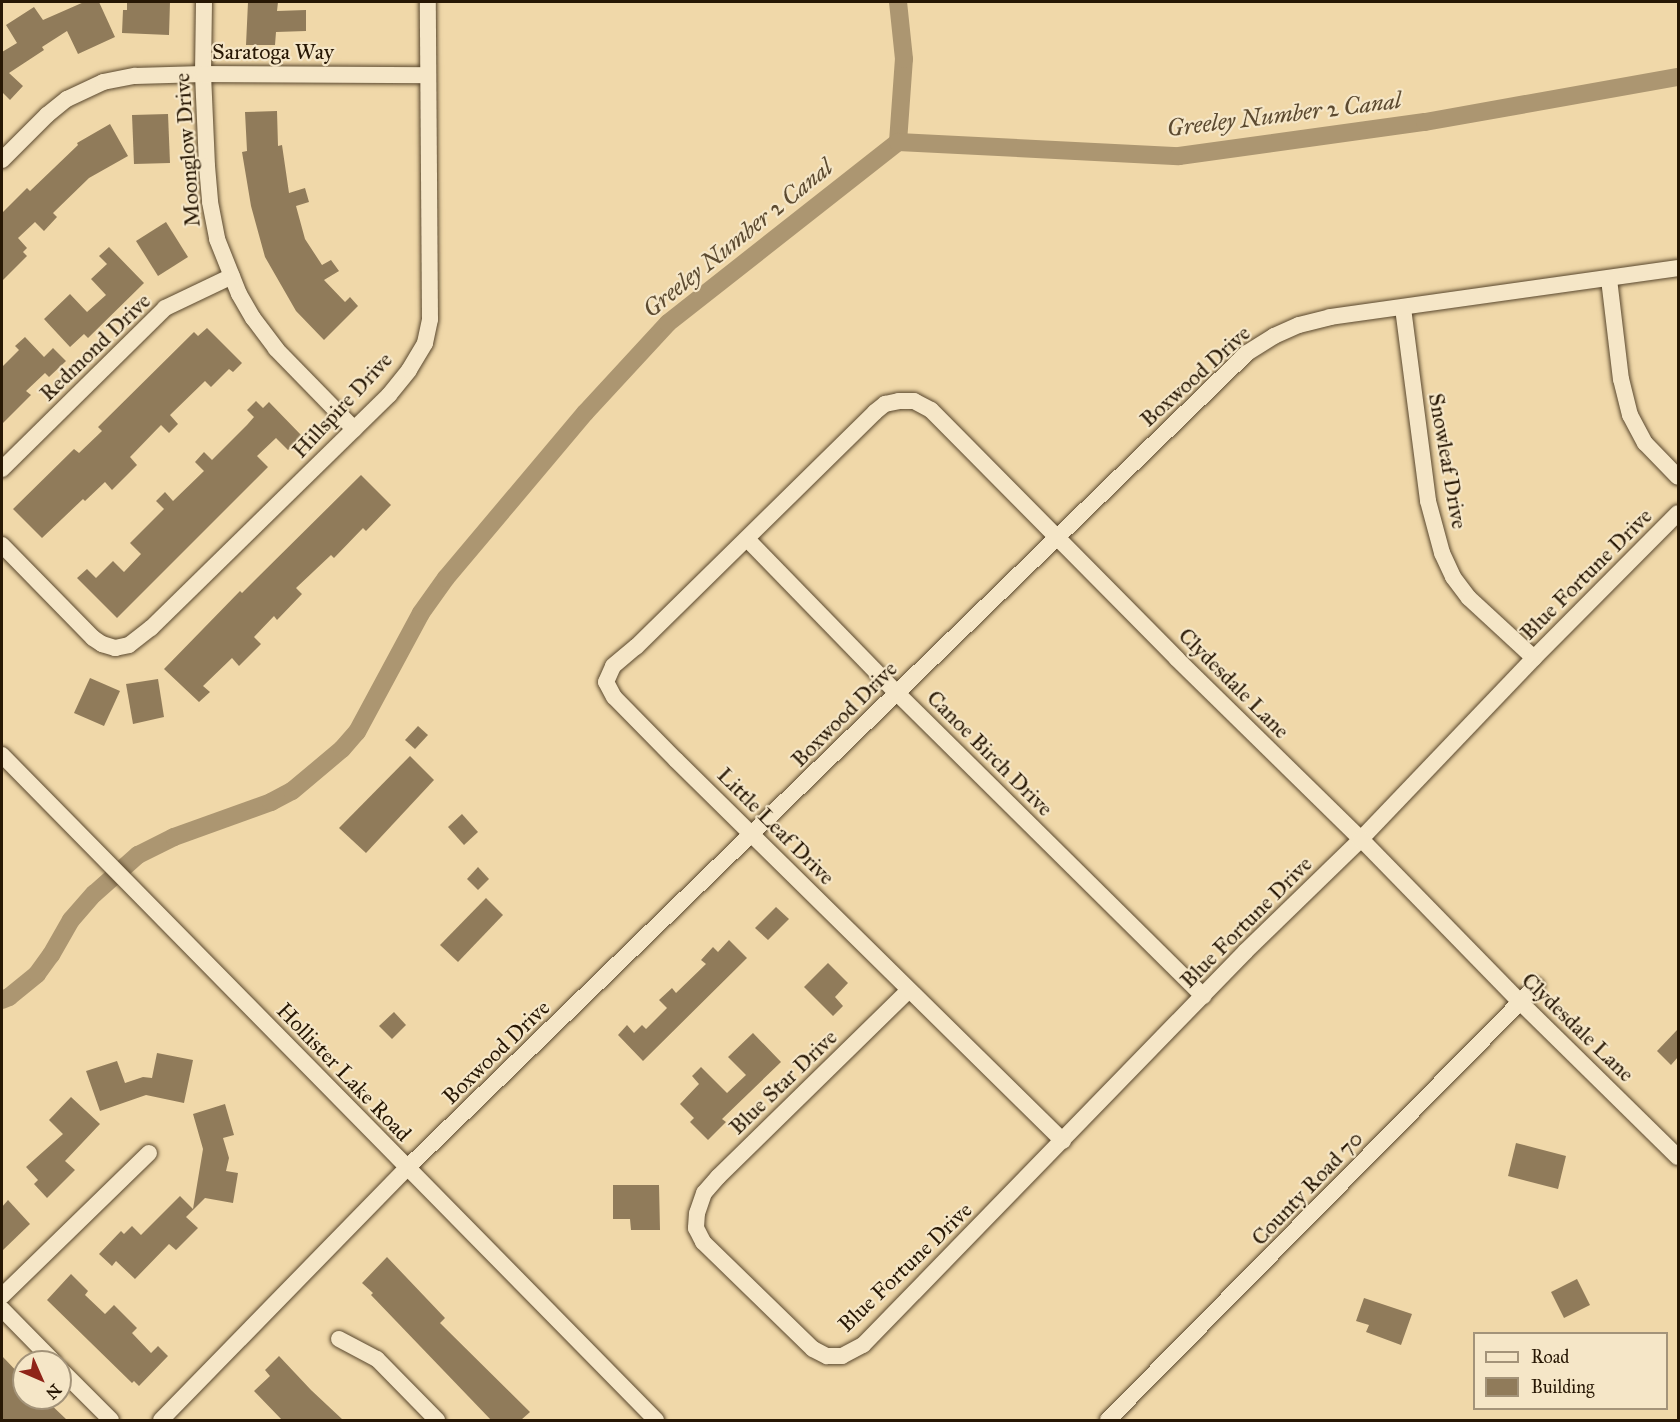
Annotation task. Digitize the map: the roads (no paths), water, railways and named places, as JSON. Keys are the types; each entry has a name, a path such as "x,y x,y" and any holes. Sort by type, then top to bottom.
{"street":[{"name":"Moonglow Drive","path":"204,2 203,74 210,202 217,239 253,318 276,349 354,429"},
{"name":"Hillspire Drive","path":"2,545 93,638 115,648 129,645 151,628 389,395 408,370 424,343 430,319 428,2"},
{"name":"Saratoga Way","path":"2,160 47,115 90,86 135,76 428,75"},
{"name":"Boxwood Drive","path":"161,1420 407,1168 1225,373 1256,347 1299,325 1330,317 1678,268"},
{"name":"Redmond Drive","path":"2,468 165,309 232,276"},
{"path":"1609,279 1621,379 1630,415 1645,442 1678,477"},
{"name":"Snowleaf Drive","path":"1403,308 1428,501 1442,553 1453,578 1469,598 1534,658"},
{"name":"Clydesdale Lane","path":"747,539 885,404 914,401 931,410 1177,659 1361,839 1520,1002 1678,1157"},
{"name":"Blue Fortune Drive","path":"842,1356 863,1345 1246,951 1361,839 1534,658 1678,513"},
{"name":"Canoe Birch Drive","path":"747,539 897,693 1203,996"},
{"name":"Little Leaf Drive","path":"747,539 636,647 613,666 606,682 614,697 1063,1141"},
{"name":"Hollister Lake Road","path":"2,756 656,1420"},
{"name":"County Road 70","path":"1108,1420 1536,987"},
{"name":"Blue Star Drive","path":"842,1356 827,1356 813,1349 703,1242 696,1228 697,1213 704,1193 718,1177 909,990"},
{"path":"2,1296 149,1153"},
{"path":"2,1309 42,1350"},
{"path":"339,1339 377,1359 437,1420"},
{"path":"72,1380 111,1420"}],"waterway":[{"path":"898,2 904,59 898,142"},
{"name":"Greeley Number 2 Canal","path":"2,1000 37,974 71,920 94,894 138,855 174,837 271,802 292,791 342,749 357,732 421,613 446,578 585,413 668,323 898,142 1179,156 1425,122 1678,77"}]}
